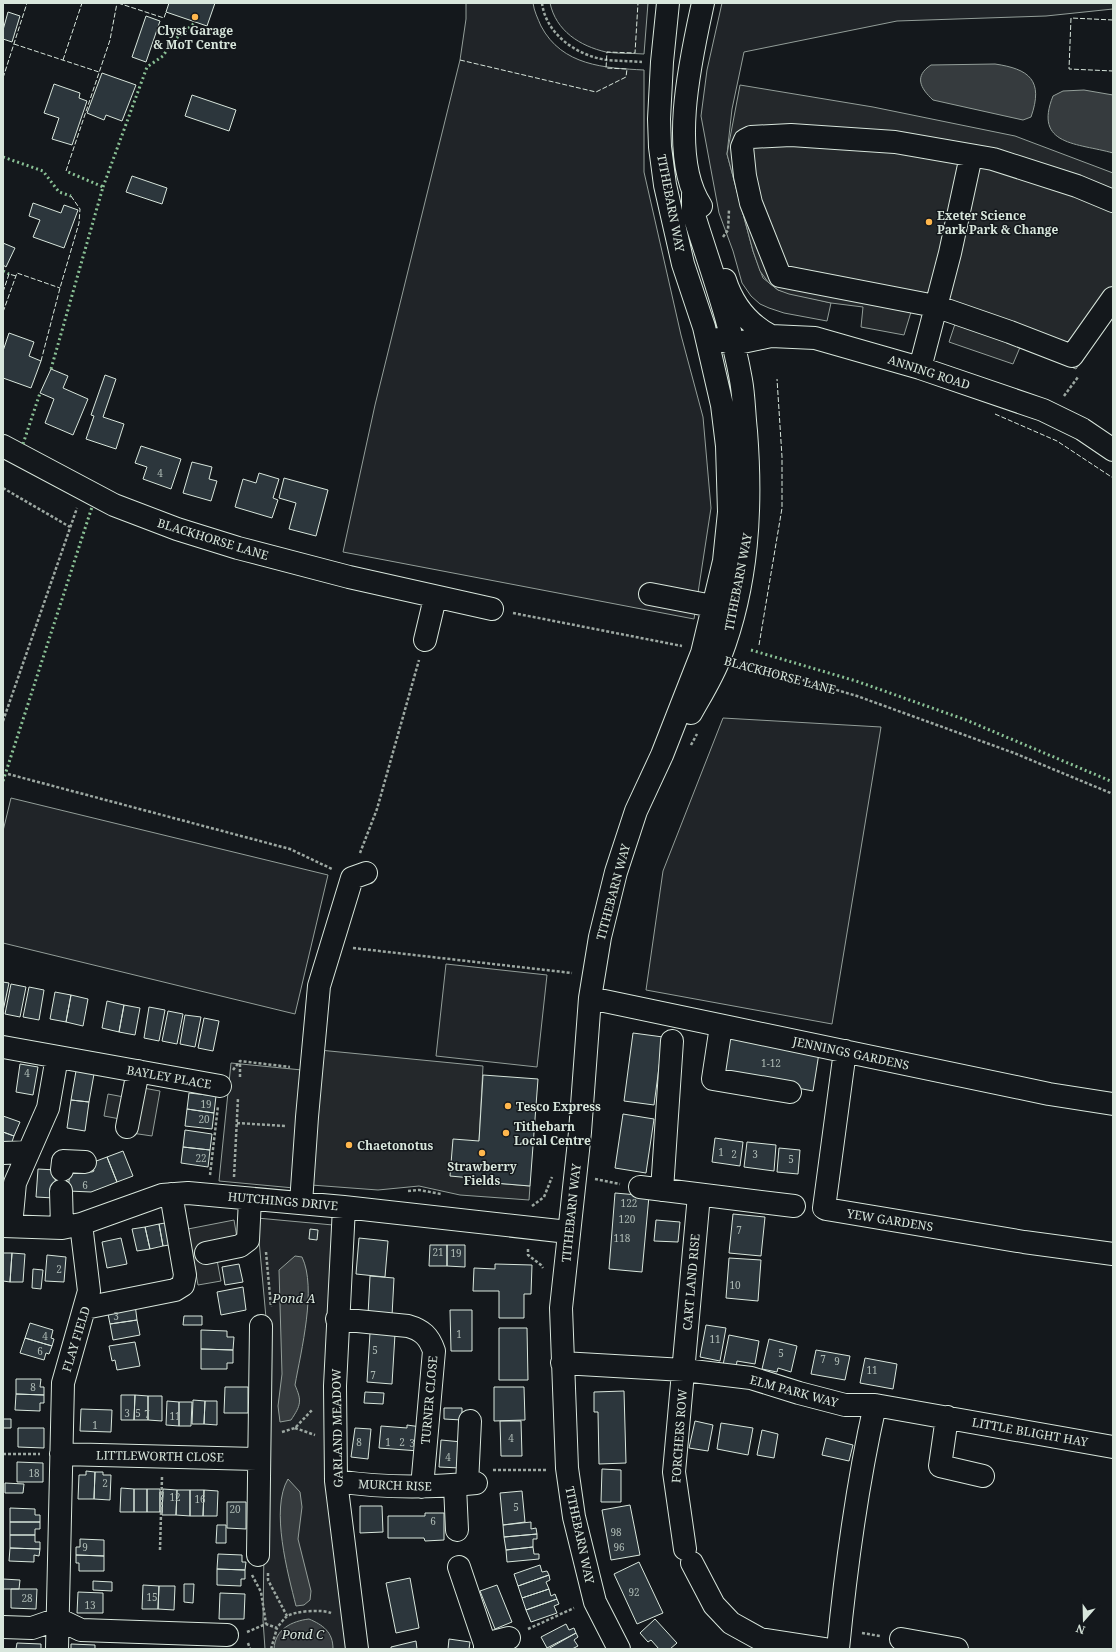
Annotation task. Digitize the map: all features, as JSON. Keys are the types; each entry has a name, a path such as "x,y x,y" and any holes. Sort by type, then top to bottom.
{"street":[{"name":"TITHEBARN WAY","path":"668,3 662,62 659,119 660,147 665,185 684,264 704,327 722,405 727,446 729,512 724,561 724,609"},
{"name":"TITHEBARN WAY","path":"619,1649 595,1602 574,1517 567,1468 561,1308 580,1132 590,998 600,937 616,872 636,812 662,755 683,729 711,656 724,609 744,565 749,526 749,482 742,381 733,344 693,212 693,194 689,180 684,141 690,65 703,3"},
{"path":"1113,201 1077,186 1000,161 895,142 791,135 750,137 746,140 742,147 743,168 750,203 780,276 934,306 1010,332 1072,356 1113,298"},
{"path":"920,368 934,306 950,253 971,156"},
{"name":"TITHEBARN WAY","path":"693,194 703,210 728,292 748,320 758,329 771,336"},
{"path":"704,327 716,339 733,344"},
{"name":"ANNING ROAD","path":"733,344 771,336 816,338 920,368 1043,410 1082,429 1113,450"},
{"name":"TITHEBARN WAY","path":"722,405 724,358 733,344"},
{"name":"BLACKHORSE LANE","path":"3,446 114,505 177,529 238,548 436,598 492,610"},
{"path":"650,594 724,609"},
{"path":"422,650 436,598"},
{"path":"301,1203 306,1128 319,986 330,945 359,875"},
{"name":"JENNINGS GARDENS","path":"590,998 1049,1094 1113,1104"},
{"path":"721,1026 714,1080 790,1092"},
{"path":"662,1190 672,1041"},
{"name":"BAYLEY PLACE","path":"3,1047 233,1087"},
{"name":"YEW GARDENS","path":"845,1051 824,1208 1024,1242 1113,1254"},
{"path":"7,1226 15,1183 48,1108 58,1057"},
{"path":"127,1127 138,1071"},
{"path":"3,1153 28,1152"},
{"name":"FLAY FIELD","path":"57,1649 63,1383 89,1291 89,1280 71,1226 62,1180 63,1161 85,1162"},
{"path":"640,1187 794,1206"},
{"path":"85,1308 175,1290 183,1285 185,1275 171,1194"},
{"name":"HUTCHINGS DRIVE","path":"7,1226 71,1226 149,1198 171,1194 209,1195 344,1207 568,1232"},
{"name":"CART LAND RISE","path":"684,1370 699,1195"},
{"path":"206,1252 240,1246 248,1240 242,1198"},
{"name":"GARLAND MEADOW","path":"344,1207 337,1319 335,1386 336,1481 352,1615 358,1649"},
{"name":"TURNER CLOSE","path":"337,1319 408,1326 418,1329 426,1334 431,1342 434,1351 422,1487"},
{"path":"255,1563 259,1459 261,1326"},
{"name":"ELM PARK WAY","path":"562,1363 684,1370 751,1378 798,1393 845,1405 875,1405"},
{"name":"FORCHERS ROW","path":"684,1370 674,1472 689,1556 714,1605 731,1623 760,1640 825,1649"},
{"path":"839,1639 852,1529 865,1449 875,1405"},
{"name":"LITTLE BLIGHT HAY","path":"875,1405 1113,1447"},
{"path":"947,1417 940,1466 983,1476"},
{"path":"457,1530 466,1482 470,1421"},
{"name":"LITTLEWORTH CLOSE","path":"62,1454 259,1459"},
{"name":"MURCH RISE","path":"336,1481 372,1486 422,1487 466,1482"},
{"path":"459,1567 485,1647 509,1638"},
{"path":"3,1627 32,1628 58,1619 81,1630 227,1635"},
{"path":"901,1639 957,1649"}],"path":[{"path":"542,3 547,20 554,31 569,46 589,56 607,60 643,62"},
{"path":"720,230 724,243"},
{"path":"3,488 70,527 3,721"},
{"name":"BLACKHORSE LANE","path":"492,610 677,645 733,664 748,664 857,696 1014,752 1113,794"},
{"path":"8,774 290,849 359,875 363,842 377,809 422,650"},
{"path":"688,750 699,731"},
{"path":"330,945 579,973"},
{"path":"240,1061 312,1070"},
{"path":"240,1061 233,1087 242,1198"},
{"path":"233,1087 240,1061"},
{"name":"BAYLEY PLACE","path":"209,1195 209,1180 233,1087"},
{"path":"237,1123 306,1128"},
{"path":"593,1186 594,1171"},
{"path":"593,1179 640,1187"},
{"path":"282,1432 295,1428 335,1386"},
{"path":"3,1454 62,1454"},
{"path":"160,1550 163,1456"},
{"path":"466,1482 486,1470 538,1471 567,1468"},
{"path":"255,1563 252,1578 261,1592 266,1624 278,1628"},
{"path":"509,1638 579,1605 595,1602"},
{"path":"271,1649 278,1628 287,1616 313,1611 326,1611 335,1616 340,1622 352,1615"},
{"path":"839,1639 901,1639"}],"shaded area":[{"path":"466,3 533,3 541,26 550,39 560,49 573,57 600,66 644,70 644,172 681,335 703,417 711,508 694,619 343,552 375,405 460,60 466,19"},
{"path":"550,3 648,3 644,54 606,52 587,46 570,36 558,22"},
{"path":"722,3 1113,3 1113,9 1046,16 897,21 744,52 732,109 727,154 753,251 763,278 778,290 831,303 827,321 784,313 760,304 751,296 742,283 733,251 719,213 701,116 707,70"},
{"name":"Exeter Science Park Park & Change","path":"740,85 873,107 1015,136 1113,173 1113,310 1076,369 1021,345 1013,364 949,342 955,324 911,312 904,335 861,327 863,307 831,303 789,294 778,290 768,282 760,271 753,251 727,154"},
{"path":"723,718 881,727 832,1024 646,990 663,871"},
{"path":"11,798 328,875 295,1014 3,943 3,831"},
{"path":"446,964 547,975 537,1067 436,1056"},
{"path":"309,1049 483,1066 479,1141 482,1182 530,1186 529,1200 460,1195 419,1186 378,1190 311,1185"},
{"path":"231,1063 302,1070 294,1188 219,1181"},
{"path":"126,1085 160,1091 152,1136 118,1131 120,1119 104,1116 108,1094 124,1097"},
{"path":"257,1218 333,1225 348,1649 265,1649 263,1620 267,1329"},
{"path":"234,1220 240,1256 217,1260 221,1281 198,1285 188,1229"}],"water":[{"path":"995,64 1017,69 1031,78 1036,94 1031,117 1023,120 933,100 928,96 922,87 922,73 931,65"},
{"path":"1084,90 1113,95 1113,153 1062,140 1054,133 1049,125 1048,112 1053,96 1063,91"},
{"name":"Pond A","path":"295,1256 302,1257 308,1285 308,1302 304,1338 295,1385 299,1395 299,1407 291,1420 280,1422 278,1406 282,1374 279,1270"},
{"path":"288,1479 300,1492 302,1507 298,1539 311,1591 310,1600 304,1605 296,1606 282,1542 281,1507 283,1492"},
{"name":"Pond C","path":"309,1619 319,1624 326,1630 333,1643 333,1649 274,1649 275,1642 281,1631 291,1624"}],"building":[{"name":"Clyst Garage & MoT Centre","path":"169,3 215,3 207,26 166,12"},
{"path":"8,12 20,16 12,42 3,39 3,30"},
{"path":"146,16 160,21 146,62 132,57"},
{"path":"102,73 136,85 122,121 106,115 104,120 87,113"},
{"path":"54,84 80,93 79,98 87,101 72,145 52,139 59,118 44,113"},
{"path":"192,95 236,110 229,131 185,116"},
{"path":"132,176 167,188 162,204 126,192"},
{"path":"33,203 61,213 64,205 78,210 64,248 33,237 40,220 29,216"},
{"path":"3,243 15,248 6,267 3,265"},
{"path":"9,333 34,342 29,356 41,361 31,388 3,378 3,351"},
{"path":"51,369 68,376 63,388 88,399 73,435 45,423 54,399 40,393"},
{"path":"105,375 116,379 103,417 124,424 116,449 86,439 94,416 91,415"},
{"path":"141,446 181,459 171,489 143,479 147,467 135,463"},
{"path":"192,462 212,467 209,479 217,481 211,501 183,493"},
{"path":"259,473 279,479 273,498 278,500 272,518 235,507 243,479 256,483"},
{"path":"284,478 328,490 316,536 289,529 296,503 279,498"},
{"path":"3,982 9,983 3,1011"},
{"path":"11,984 26,987 20,1017 5,1014"},
{"path":"29,987 44,990 39,1020 23,1017"},
{"path":"55,992 71,995 66,1022 50,1019"},
{"path":"71,995 88,999 83,1026 66,1022"},
{"path":"107,1001 124,1005 119,1032 102,1028"},
{"path":"124,1005 140,1008 135,1035 119,1032"},
{"path":"149,1007 165,1010 159,1041 144,1038"},
{"path":"168,1011 183,1014 177,1044 162,1041"},
{"path":"185,1015 201,1017 195,1047 180,1044"},
{"path":"204,1018 219,1021 213,1051 198,1048"},
{"path":"633,1033 663,1037 654,1105 624,1101"},
{"path":"730,1038 819,1053 813,1091 724,1074"},
{"path":"20,1064 38,1067 33,1095 16,1092"},
{"path":"76,1071 94,1074 89,1102 71,1100"},
{"name":"Tithebarn Local Centre","path":"483,1075 538,1079 530,1186 482,1182 482,1179 450,1176 453,1139 479,1141"},
{"path":"189,1093 216,1096 214,1113 187,1109"},
{"path":"71,1100 89,1102 85,1131 67,1128"},
{"path":"187,1109 214,1113 212,1129 185,1126"},
{"path":"623,1114 654,1119 646,1173 615,1168"},
{"path":"3,1116 20,1122 14,1136 3,1132"},
{"path":"185,1130 212,1134 210,1150 183,1147"},
{"path":"3,1132 14,1136 9,1150 3,1148"},
{"path":"715,1138 743,1142 740,1166 712,1162"},
{"path":"747,1142 776,1145 774,1171 744,1167"},
{"path":"183,1147 210,1150 208,1167 181,1163"},
{"path":"779,1148 800,1150 798,1174 777,1172"},
{"path":"123,1151 133,1176 117,1182 107,1157"},
{"path":"107,1157 117,1182 91,1192 68,1191 70,1170 92,1172 94,1171 91,1163"},
{"path":"38,1169 56,1170 54,1198 36,1197"},
{"path":"615,1193 649,1196 642,1272 609,1269"},
{"path":"733,1214 765,1217 761,1256 729,1253"},
{"path":"656,1220 680,1222 678,1242 654,1241"},
{"path":"171,1222 175,1244 163,1246 159,1224"},
{"path":"159,1224 163,1246 150,1249 145,1227"},
{"path":"145,1227 150,1249 137,1251 132,1229"},
{"path":"310,1229 318,1230 317,1240 309,1239"},
{"path":"121,1238 127,1264 107,1268 102,1242"},
{"path":"359,1238 388,1241 385,1277 356,1274"},
{"path":"430,1245 447,1245 447,1266 429,1266"},
{"path":"447,1245 465,1245 465,1267 447,1266"},
{"path":"3,1253 12,1253 10,1282 3,1281"},
{"path":"12,1253 25,1254 23,1282 10,1282"},
{"path":"47,1255 66,1257 64,1282 45,1281"},
{"path":"729,1258 761,1260 758,1301 726,1298"},
{"path":"239,1264 243,1282 225,1285 222,1267"},
{"path":"495,1264 532,1265 531,1294 524,1294 524,1318 499,1318 499,1291 473,1291 474,1268 495,1269"},
{"path":"33,1269 43,1270 41,1289 32,1288"},
{"path":"370,1276 394,1278 392,1316 368,1315"},
{"path":"243,1287 246,1310 221,1315 217,1292"},
{"path":"135,1304 137,1320 110,1324 107,1309"},
{"path":"450,1310 472,1310 472,1351 451,1351"},
{"path":"184,1316 202,1316 202,1325 183,1325"},
{"path":"137,1320 140,1335 113,1340 110,1324"},
{"path":"30,1323 53,1330 51,1338 54,1339 52,1346 25,1338"},
{"path":"706,1325 726,1328 720,1361 700,1357"},
{"path":"499,1328 527,1328 528,1380 499,1380"},
{"path":"201,1330 227,1331 227,1337 234,1337 233,1350 201,1349"},
{"path":"370,1333 395,1334 392,1384 367,1382"},
{"path":"729,1335 759,1341 755,1364 737,1361 736,1368 723,1365"},
{"path":"25,1338 52,1346 49,1354 46,1353 44,1360 20,1353"},
{"path":"769,1339 797,1346 791,1372 778,1368 777,1372 762,1369"},
{"path":"135,1342 140,1366 117,1370 115,1360 112,1361 109,1346"},
{"path":"201,1349 233,1350 233,1363 227,1363 227,1369 201,1369"},
{"path":"816,1350 850,1356 845,1380 811,1374"},
{"path":"865,1358 897,1364 893,1389 860,1383"},
{"path":"16,1379 41,1379 40,1387 44,1387 44,1395 16,1394"},
{"path":"225,1387 248,1387 248,1413 224,1413"},
{"path":"494,1387 524,1387 525,1420 494,1421"},
{"path":"624,1391 626,1463 599,1464 598,1412 594,1412 594,1392"},
{"path":"365,1392 384,1393 383,1404 364,1403"},
{"path":"16,1394 44,1395 44,1403 40,1403 40,1411 15,1410"},
{"path":"121,1395 135,1395 134,1420 121,1420"},
{"path":"135,1395 148,1396 148,1420 134,1420"},
{"path":"148,1396 162,1396 162,1421 148,1420"},
{"path":"193,1400 205,1401 204,1424 192,1424"},
{"path":"167,1401 179,1402 179,1426 166,1425"},
{"path":"205,1401 217,1401 217,1425 204,1424"},
{"path":"179,1402 192,1402 191,1426 179,1426"},
{"path":"444,1408 462,1408 462,1420 444,1419"},
{"path":"81,1409 112,1410 111,1432 80,1431"},
{"path":"3,1419 11,1419 11,1428 3,1428"},
{"path":"500,1421 521,1421 522,1456 501,1456"},
{"path":"695,1421 713,1425 708,1451 689,1448"},
{"path":"721,1423 753,1428 748,1455 717,1449"},
{"path":"407,1425 421,1427 419,1451 379,1448 381,1426 407,1428"},
{"path":"18,1428 44,1428 44,1448 18,1447"},
{"path":"355,1428 371,1429 368,1459 351,1457"},
{"path":"762,1430 778,1434 774,1458 757,1455"},
{"path":"826,1438 853,1445 849,1461 822,1455"},
{"path":"441,1440 462,1442 460,1468 439,1467"},
{"path":"17,1462 43,1463 43,1482 17,1482"},
{"path":"602,1469 621,1470 621,1502 601,1502"},
{"path":"86,1471 95,1472 94,1499 78,1499 79,1475 86,1475"},
{"path":"95,1472 103,1472 103,1475 111,1475 110,1500 94,1499"},
{"path":"5,1483 24,1484 23,1493 5,1493"},
{"path":"121,1488 134,1489 134,1512 120,1512"},
{"path":"134,1489 147,1489 147,1512 134,1512"},
{"path":"147,1489 160,1489 160,1512 147,1512"},
{"path":"163,1489 177,1490 176,1515 162,1515"},
{"path":"177,1490 190,1490 190,1516 176,1515"},
{"path":"190,1490 204,1490 203,1516 190,1516"},
{"path":"204,1490 218,1491 217,1516 203,1516"},
{"path":"522,1491 525,1522 503,1525 500,1493"},
{"path":"160,1492 163,1492 162,1513 160,1512"},
{"path":"227,1502 246,1502 246,1529 227,1528"},
{"path":"630,1505 640,1555 611,1560 602,1510"},
{"path":"360,1506 382,1506 383,1532 360,1533"},
{"path":"10,1508 35,1509 35,1515 40,1515 40,1522 10,1522"},
{"path":"425,1513 444,1513 444,1540 425,1541 424,1538 388,1538 388,1516 425,1516"},
{"path":"10,1522 40,1522 40,1529 35,1529 35,1535 10,1535"},
{"path":"531,1522 531,1529 536,1528 537,1534 504,1537 503,1525"},
{"path":"217,1525 226,1525 226,1543 216,1543"},
{"path":"537,1534 537,1539 533,1539 533,1547 506,1550 504,1537"},
{"path":"10,1535 35,1535 35,1542 40,1542 40,1549 10,1548"},
{"path":"80,1539 104,1540 104,1556 76,1555 76,1547 80,1547"},
{"path":"533,1547 534,1554 539,1554 539,1559 507,1562 506,1550"},
{"path":"10,1548 40,1549 39,1556 34,1555 34,1562 9,1561"},
{"path":"218,1554 242,1555 242,1562 246,1562 245,1570 217,1569"},
{"path":"76,1555 104,1556 104,1571 79,1571 79,1563 76,1563"},
{"path":"639,1562 663,1613 637,1624 614,1574"},
{"path":"540,1565 542,1572 547,1571 549,1575 518,1586 514,1574"},
{"path":"217,1569 245,1570 245,1579 241,1579 241,1586 217,1585"},
{"path":"549,1575 550,1580 546,1582 549,1589 522,1598 518,1586"},
{"path":"410,1578 419,1628 396,1633 386,1583"},
{"path":"3,1579 20,1580 19,1589 3,1589"},
{"path":"93,1581 112,1582 112,1591 93,1590"},
{"path":"184,1584 194,1584 193,1603 184,1602"},
{"path":"143,1585 159,1586 158,1609 142,1609"},
{"path":"497,1585 512,1622 495,1629 480,1591"},
{"path":"159,1586 175,1586 174,1610 158,1609"},
{"path":"11,1589 37,1589 36,1609 11,1608"},
{"path":"549,1589 551,1596 555,1594 557,1599 526,1610 522,1598"},
{"path":"78,1592 103,1593 103,1613 77,1613"},
{"path":"220,1593 245,1594 244,1619 219,1619"},
{"path":"557,1599 559,1604 554,1606 557,1613 531,1622 526,1610"},
{"path":"655,1619 677,1643 670,1649 659,1649 651,1640 648,1642 640,1633"},
{"path":"566,1624 569,1630 574,1628 576,1633 547,1648 541,1637"},
{"path":"576,1633 578,1637 574,1640 578,1646 572,1649 548,1649"},
{"path":"449,1639 470,1642 469,1649 448,1649"},
{"path":"416,1641 417,1649 391,1649 391,1647"},
{"path":"17,1643 41,1644 41,1649 16,1649"},
{"path":"71,1644 95,1645 95,1649 71,1649"}],"hedge":[{"path":"103,187 147,67 163,56 173,41 196,22"},
{"path":"3,157 43,171 59,192 71,196"},
{"path":"51,369 103,187 66,171"},
{"path":"3,271 9,274"},
{"path":"23,444 40,393"},
{"path":"3,781 92,507"},
{"path":"751,650 856,681 966,720 1113,782"}],"fence":[{"path":"3,78 27,3"},
{"path":"63,60 82,3"},
{"path":"66,171 110,40 117,3"},
{"path":"118,3 164,18 166,12"},
{"path":"460,60 596,92 626,77 627,69 606,68 607,52 635,53 638,3"},
{"path":"1113,20 1071,18 1069,69 1113,71"},
{"path":"14,44 99,72"},
{"path":"41,361 79,223 80,209 71,196"},
{"path":"3,312 17,273 60,288"},
{"path":"3,292 9,274 16,276"},
{"path":"759,645 782,508 782,457 777,379"},
{"path":"995,414 1057,441 1113,478"}],"place":[{"name":"Clyst Garage & MoT Centre","path":"195,17"},
{"name":"Exeter Science Park Park & Change","path":"929,222"},
{"name":"Tesco Express","path":"508,1106"},
{"name":"Tithebarn Local Centre","path":"506,1133"},
{"name":"Chaetonotus","path":"349,1145"},
{"name":"Strawberry Fields","path":"482,1153"}]}
